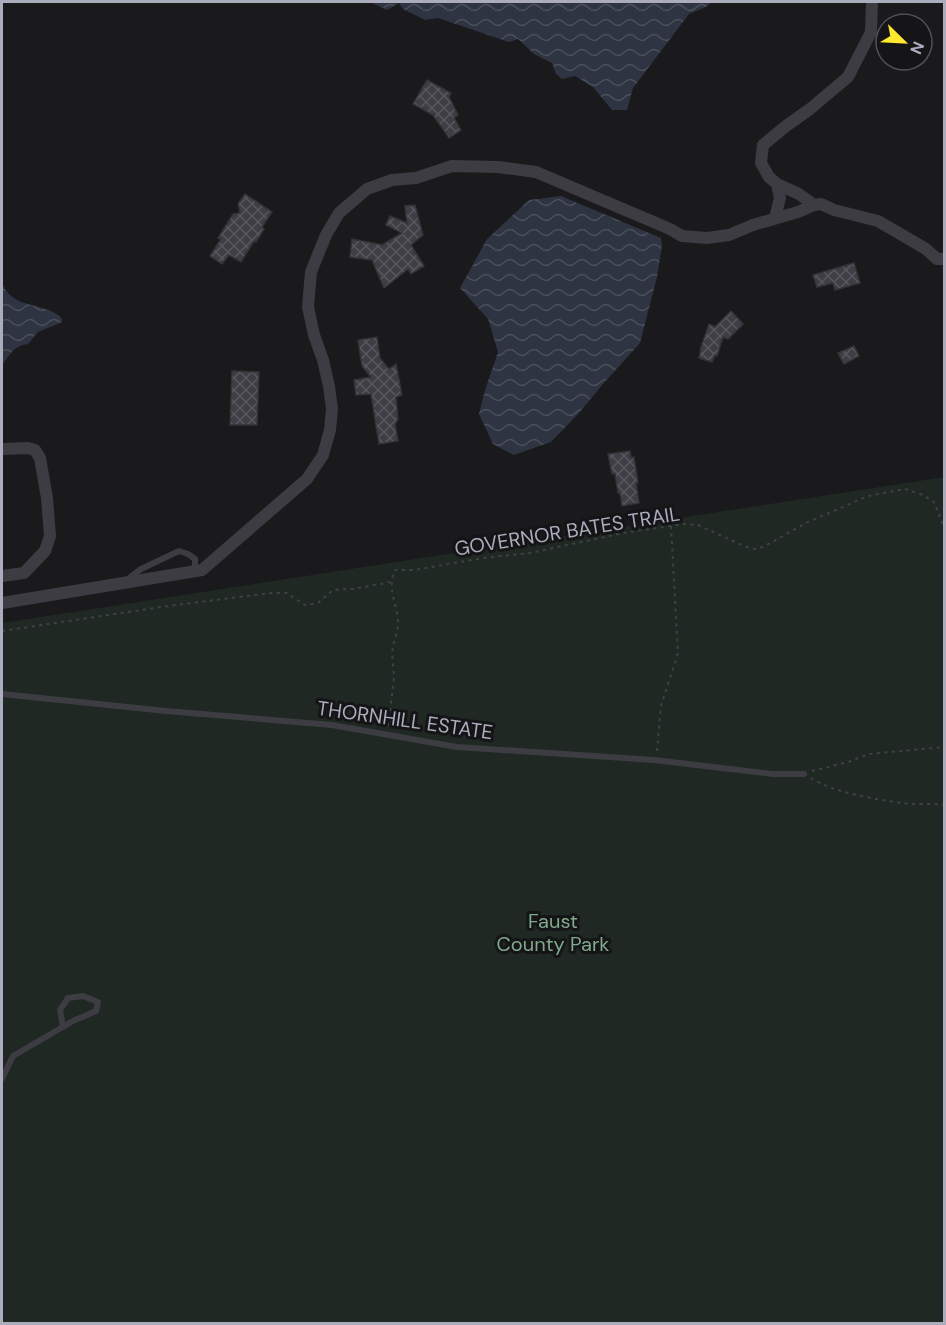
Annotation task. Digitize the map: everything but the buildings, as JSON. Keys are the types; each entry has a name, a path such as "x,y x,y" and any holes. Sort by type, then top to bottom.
{"street":[{"path":"814,205 769,177 761,163 763,145 848,77 871,32 872,2"},
{"path":"2,603 202,570 308,479 323,455 330,430 332,409 327,378 308,307 311,272 326,235 339,213 367,189 392,180 416,178 452,166 498,167 536,172 682,236 707,238 729,235 753,225 821,204 834,210 878,221 926,249 937,259 945,259"},
{"path":"775,218 780,198 777,184"},
{"path":"2,449 28,448 35,450 40,458 47,498 50,536 45,551 24,573 2,576"}],"lane":[{"path":"123,583 141,569 179,551 195,559 192,572"},
{"name":"THORNHILL ESTATE","path":"2,694 333,725 457,747 657,760 773,774 804,774"},
{"path":"2,1079 12,1056 96,1011 98,1002 83,996 68,998 60,1010 63,1027"}],"path":[{"name":"GOVERNOR BATES TRAIL","path":"391,582 395,570 414,570 483,558 530,554 622,532 684,524 698,525 755,549 763,547 808,522 868,496 905,489 923,495 934,502 945,527"},
{"path":"657,760 661,706 678,652 671,526"},
{"path":"2,631 271,593 287,593 305,605 318,603 333,590 391,582 398,626 392,649 393,679 388,734"},
{"path":"804,774 869,754 945,747"},
{"path":"804,774 817,782 847,793 903,803 945,805"}],"green space":[{"name":"Faust County Park","path":"944,477 944,1323 2,1324 2,623"}],"water":[{"path":"370,2 712,2 689,14 633,88 627,110 612,110 593,87 575,76 562,79 556,74 552,63 534,54 518,39 509,42 438,18 425,20 403,9 399,3 387,10"},
{"path":"561,196 661,238 662,246 657,277 640,343 551,442 514,455 493,444 479,414 498,352 488,319 460,288 487,239 529,200"},
{"path":"2,284 16,299 49,310 62,319 62,322 38,332 28,344 13,351 2,365"}]}
